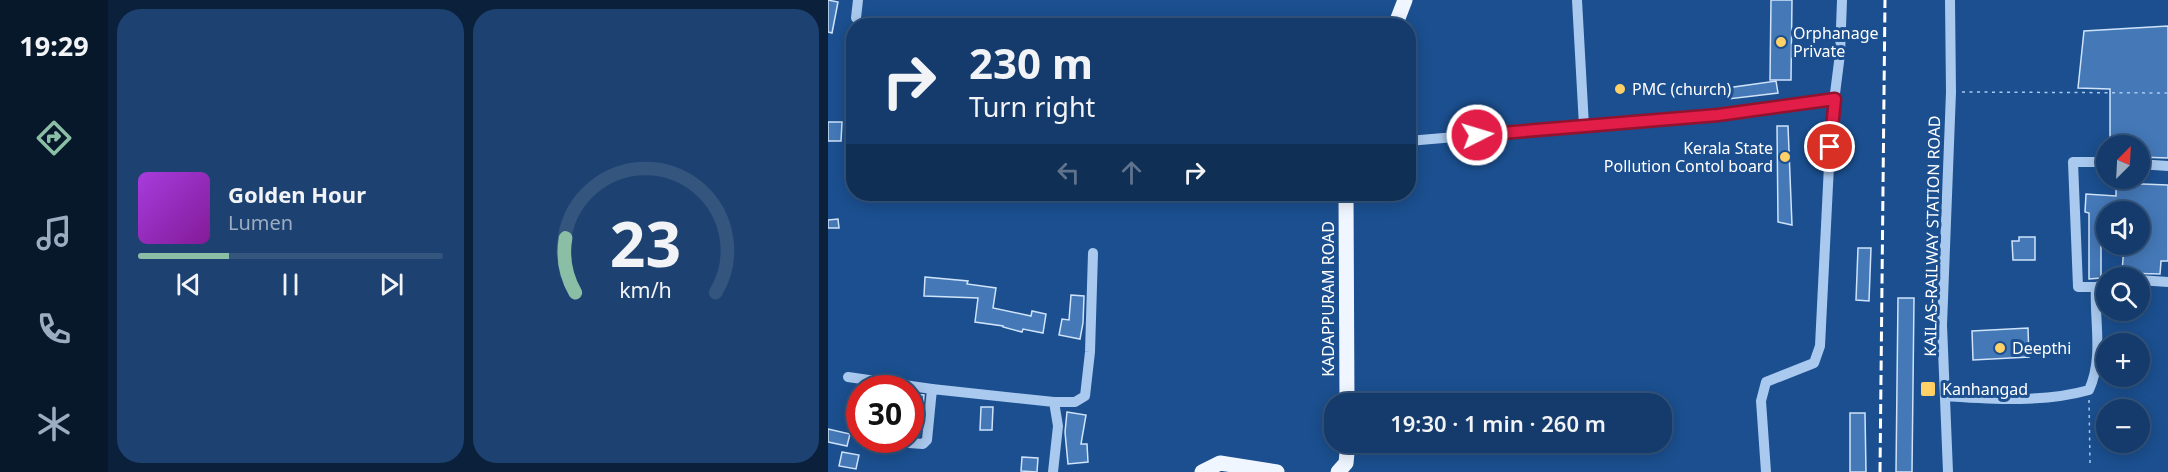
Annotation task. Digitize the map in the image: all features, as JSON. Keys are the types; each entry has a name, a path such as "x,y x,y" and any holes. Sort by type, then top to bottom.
{"main road":[{"path":"1398,18 1405,0"},
{"name":"KADAPPURAM ROAD","path":"1346,201 1347,393"},
{"path":"1338,472 1346,464 1347,453"},
{"path":"1202,472 1220,463 1277,472"}],"street":[{"path":"856,18 858,0"},
{"path":"1576,0 1584,126"},
{"path":"1766,472 1761,401 1766,382 1815,363 1820,346 1831,125 1840,54 1842,0"},
{"name":"KAILAS-RAILWAY STATION ROAD","path":"1948,472 1942,325 1951,92 1950,0"},
{"path":"1416,140 1718,115 1835,99"},
{"path":"2096,162 2073,162 2078,287 2096,285"},
{"path":"2150,165 2168,166"},
{"path":"924,388 1054,402 1075,402 1085,396 1090,352 1093,253"},
{"path":"2150,281 2168,282"},
{"path":"1945,396 2027,398 2071,395 2089,390 2097,355 2098,321"},
{"path":"924,443 927,440 932,389"},
{"path":"1053,472 1058,426 1054,402"}],"path":[{"path":"1951,92 2168,93"},
{"path":"2089,390 2090,464"}],"building":[{"path":"828,0 838,2 832,33 828,32"},
{"name":"Orphanage Private","path":"1771,0 1792,0 1791,80 1770,80"},
{"path":"2168,26 2168,158 2150,157 2150,135 2110,135 2110,89 2078,88 2084,31"},
{"path":"1776,81 1778,93 1728,99 1727,88"},
{"path":"828,122 842,122 841,141 828,141"},
{"path":"1777,126 1788,126 1792,225 1778,222"},
{"path":"2150,184 2168,185 2168,261 2161,261 2160,274 2150,274 2150,267 2122,267 2123,255 2150,255 2150,201 2096,201 2096,255 2101,255 2101,267 2096,267 2096,278 2089,279 2089,213 2085,212 2086,194 2116,196 2116,189 2150,189"},
{"path":"838,219 839,228 828,228 828,220"},
{"path":"2019,237 2035,237 2035,260 2013,260 2012,241 2019,241"},
{"path":"1858,248 1871,248 1869,301 1856,300"},
{"path":"925,277 968,281 967,284 996,288 993,308 1031,316 1032,311 1046,314 1043,333 1023,329 1022,332 1003,326 975,322 978,298 924,296"},
{"path":"1071,295 1084,296 1080,339 1059,335 1062,319 1069,320"},
{"path":"1898,298 1914,298 1912,472 1896,472"},
{"name":"Deepthi","path":"2028,328 2029,357 1973,360 1972,331"},
{"path":"981,407 993,407 992,430 980,430"},
{"path":"1067,412 1086,415 1081,444 1087,444 1088,462 1068,464 1065,432"},
{"path":"1850,413 1865,413 1866,472 1850,472"},
{"path":"828,429 846,433 846,446 828,442"},
{"path":"842,452 859,455 856,469 839,466"},
{"path":"1022,457 1038,458 1037,472 1021,471"}],"railway":[{"path":"1880,472 1885,0"}],"place":[{"name":"Orphanage Private","path":"1781,42"},
{"name":"PMC (church)","path":"1620,89"},
{"name":"Kerala State Pollution Contol board","path":"1785,157"},
{"name":"Deepthi","path":"2000,348"},
{"name":"Kanhangad","path":"1928,389"}],"route":[{"path":"1477,135 1718,115 1835,99 1830,147"}]}
